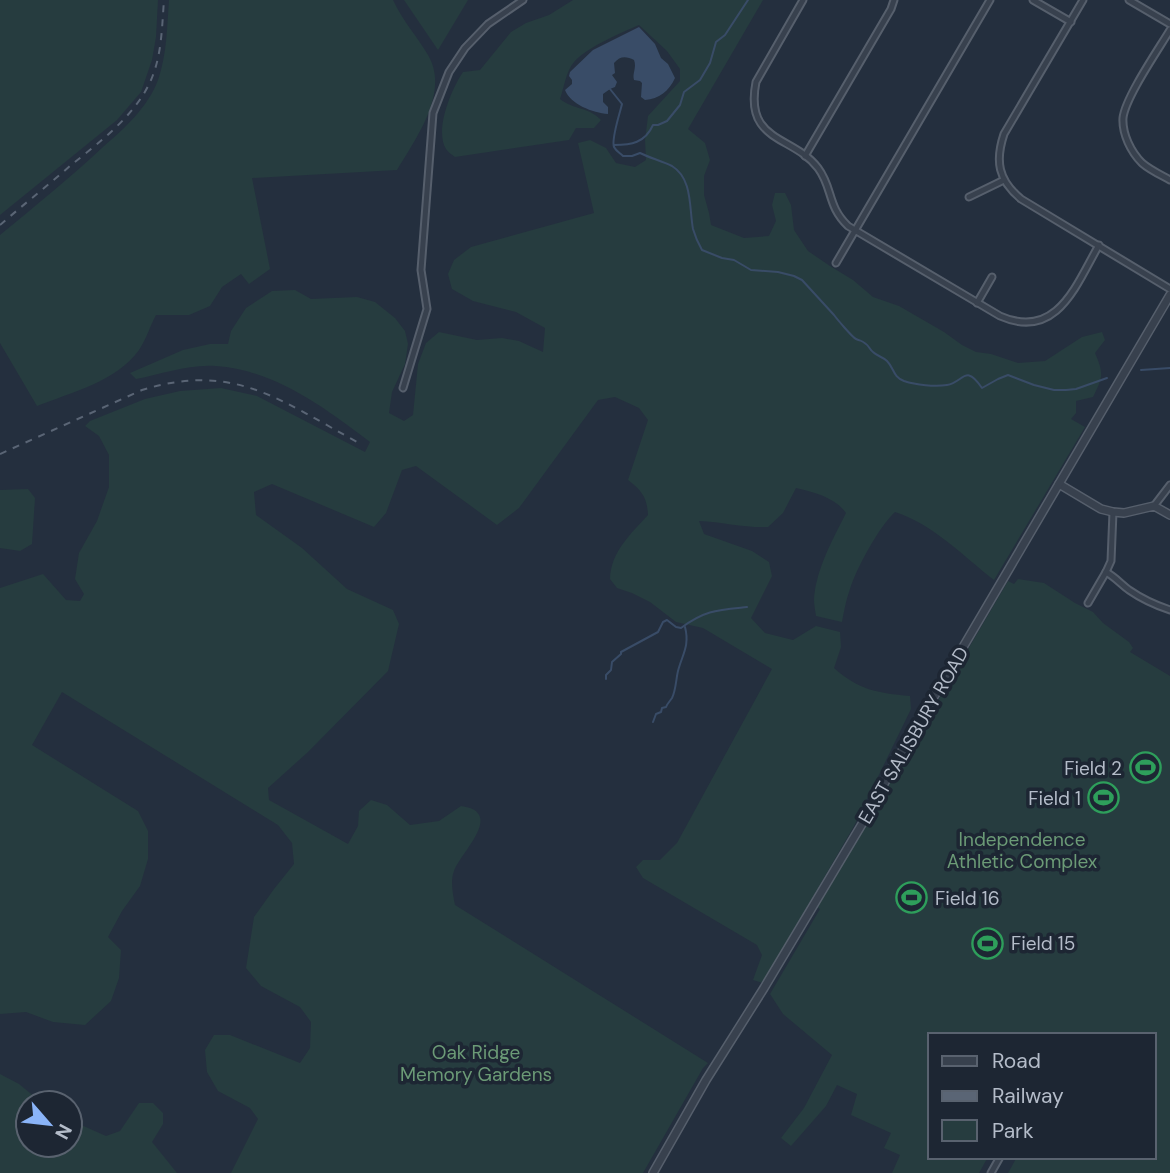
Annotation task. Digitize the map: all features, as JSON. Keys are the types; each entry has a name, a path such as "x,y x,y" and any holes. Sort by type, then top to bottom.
{"street":[{"path":"403,388 426,309 421,270 433,113 449,72 465,48 488,24 523,0"},
{"path":"803,0 760,73 754,91 756,112 771,136 816,165 823,175 839,217 854,230 976,303 1007,320 1021,323 1036,322 1057,312 1099,245"},
{"path":"805,156 894,0"},
{"path":"836,263 990,0"},
{"path":"1034,0 1071,22"},
{"path":"1083,0 1004,134 1000,146 1000,171 1012,191 1021,199 1170,289"},
{"path":"1129,0 1170,24"},
{"path":"1170,30 1129,101 1123,122 1127,140 1139,160 1170,180"},
{"path":"969,197 1004,180"},
{"path":"976,303 992,277"},
{"name":"EAST SALISBURY ROAD","path":"653,1173 864,819 894,763 1170,295"},
{"path":"1059,484 1101,509 1124,513 1154,506 1170,485"},
{"path":"1154,506 1170,515"},
{"path":"1088,603 1111,561 1113,512"},
{"path":"1106,572 1148,602 1170,610"}],"green space":[{"path":"0,0 158,0 152,60 141,92 117,120 0,215"},
{"path":"169,0 393,0 434,69 433,99 421,129 397,170 252,178 270,269 249,284 241,274 222,287 210,306 189,315 156,315 139,350 118,370 93,385 37,406 0,343 0,235 91,158 142,108 154,90 161,70"},
{"path":"404,0 468,0 438,50"},
{"name":"Oak Ridge Memory Gardens","path":"573,0 763,0 688,129 705,143 710,160 704,176 704,195 711,225 744,238 769,236 776,221 772,205 775,193 785,193 791,205 794,230 808,251 853,280 873,297 899,306 976,352 1018,363 1045,361 1082,337 1102,332 1105,340 1095,353 1101,371 1100,380 1093,397 1076,401 1076,413 1071,419 1085,427 994,580 935,532 895,512 876,537 853,580 842,622 816,616 814,601 822,565 846,513 836,503 796,488 783,513 768,527 699,521 704,534 752,551 769,562 772,576 751,618 765,633 793,640 816,626 840,632 841,647 834,668 860,686 910,696 911,709 854,826 763,983 753,980 762,955 757,945 643,878 636,867 643,860 660,860 677,843 772,669 703,628 676,622 650,602 617,588 610,579 618,551 648,515 643,495 628,480 648,420 639,408 615,397 598,400 519,508 497,525 416,466 402,470 386,513 374,527 272,484 254,492 256,515 302,548 347,589 393,610 399,624 388,671 308,752 268,788 269,800 348,844 358,826 359,811 371,800 387,805 410,825 439,821 461,806 474,810 480,816 480,824 477,834 454,871 452,884 455,905 708,1063 643,1173 231,1173 258,1119 250,1108 218,1091 207,1072 205,1050 214,1035 230,1035 300,1063 310,1048 311,1022 300,1007 261,986 246,968 254,917 294,864 292,843 278,825 62,692 32,745 138,811 148,831 148,859 140,886 108,937 121,950 119,978 111,1001 85,1025 53,1022 26,1012 0,1014 0,588 43,574 66,600 80,601 84,594 75,579 79,553 97,521 109,487 109,455 99,436 85,426 90,421 145,399 180,391 221,388 257,396 365,452 370,442 353,429 298,393 259,375 216,366 186,368 136,379 130,373 183,350 210,344 228,344 231,331 246,308 272,291 295,290 311,299 357,297 375,302 395,318 405,331 408,344 405,364 392,392 389,413 404,421 413,415 418,364 426,343 439,332 477,340 502,338 519,341 543,352 545,328 516,312 473,301 452,289 448,274 454,260 471,247 594,213 578,143 590,140 606,148 616,163 635,167 646,160 648,116 680,81 680,69 667,51 639,25 587,51 569,70 560,99 601,120 594,128 576,128 569,140 455,157 446,149 442,131 446,109 463,72 480,70 511,32 549,15"},
{"path":"28,489 35,498 32,544 20,551 0,548 0,490"},
{"name":"Independence Athletic Complex","path":"1018,579 1044,583 1093,612 1129,642 1133,648 1130,652 1170,676 1170,1173 1008,1173 1016,1159 1156,1159 1156,1033 928,1033 928,1159 987,1159 979,1173 892,1173 900,1155 884,1148 891,1133 851,1115 857,1094 837,1085 826,1106 791,1146 781,1138 804,1108 832,1055 783,1014 770,994 820,909 817,907 1008,581 1014,584"},
{"path":"0,1074 25,1089 14,1089 14,1159 84,1159 84,1126 106,1136 120,1131 139,1103 153,1103 163,1113 163,1124 152,1142 177,1173 0,1173"}],"water":[{"path":"639,27 655,44 661,58 668,64 675,78 670,87 659,96 645,100 641,97 642,83 634,80 634,60 623,57 614,63 615,73 612,75 617,82 615,87 603,94 608,114 589,110 572,100 565,90 572,84 570,72 593,50"}],"waterway":[{"path":"614,145 637,142 646,136 653,125 667,121 680,105 684,92 700,80 710,63 716,42 725,35 748,0"},
{"path":"610,89 622,104 614,147 623,156 640,153 672,166 679,172 687,186 693,229 702,250 734,260 751,270 778,272 802,280 851,335 887,361 900,379 920,385 942,386 968,375 982,388 1008,375 1034,385 1066,390 1107,378"},
{"path":"1141,370 1170,368"},
{"path":"606,679 612,662 621,652 658,632 663,622 667,620 681,628 712,612 747,607"},
{"path":"653,722 656,714 666,707 673,695 686,645 685,627"}],"railway":[{"path":"0,225 106,136 138,102 147,89 156,66 164,0"},
{"path":"0,454 142,390 175,382 205,380 232,383 257,390 361,444"}],"place":[{"name":"Field 2","path":"1145,768"},
{"name":"Field 1","path":"1104,798"},
{"name":"Field 16","path":"912,898"},
{"name":"Field 15","path":"988,943"}]}
